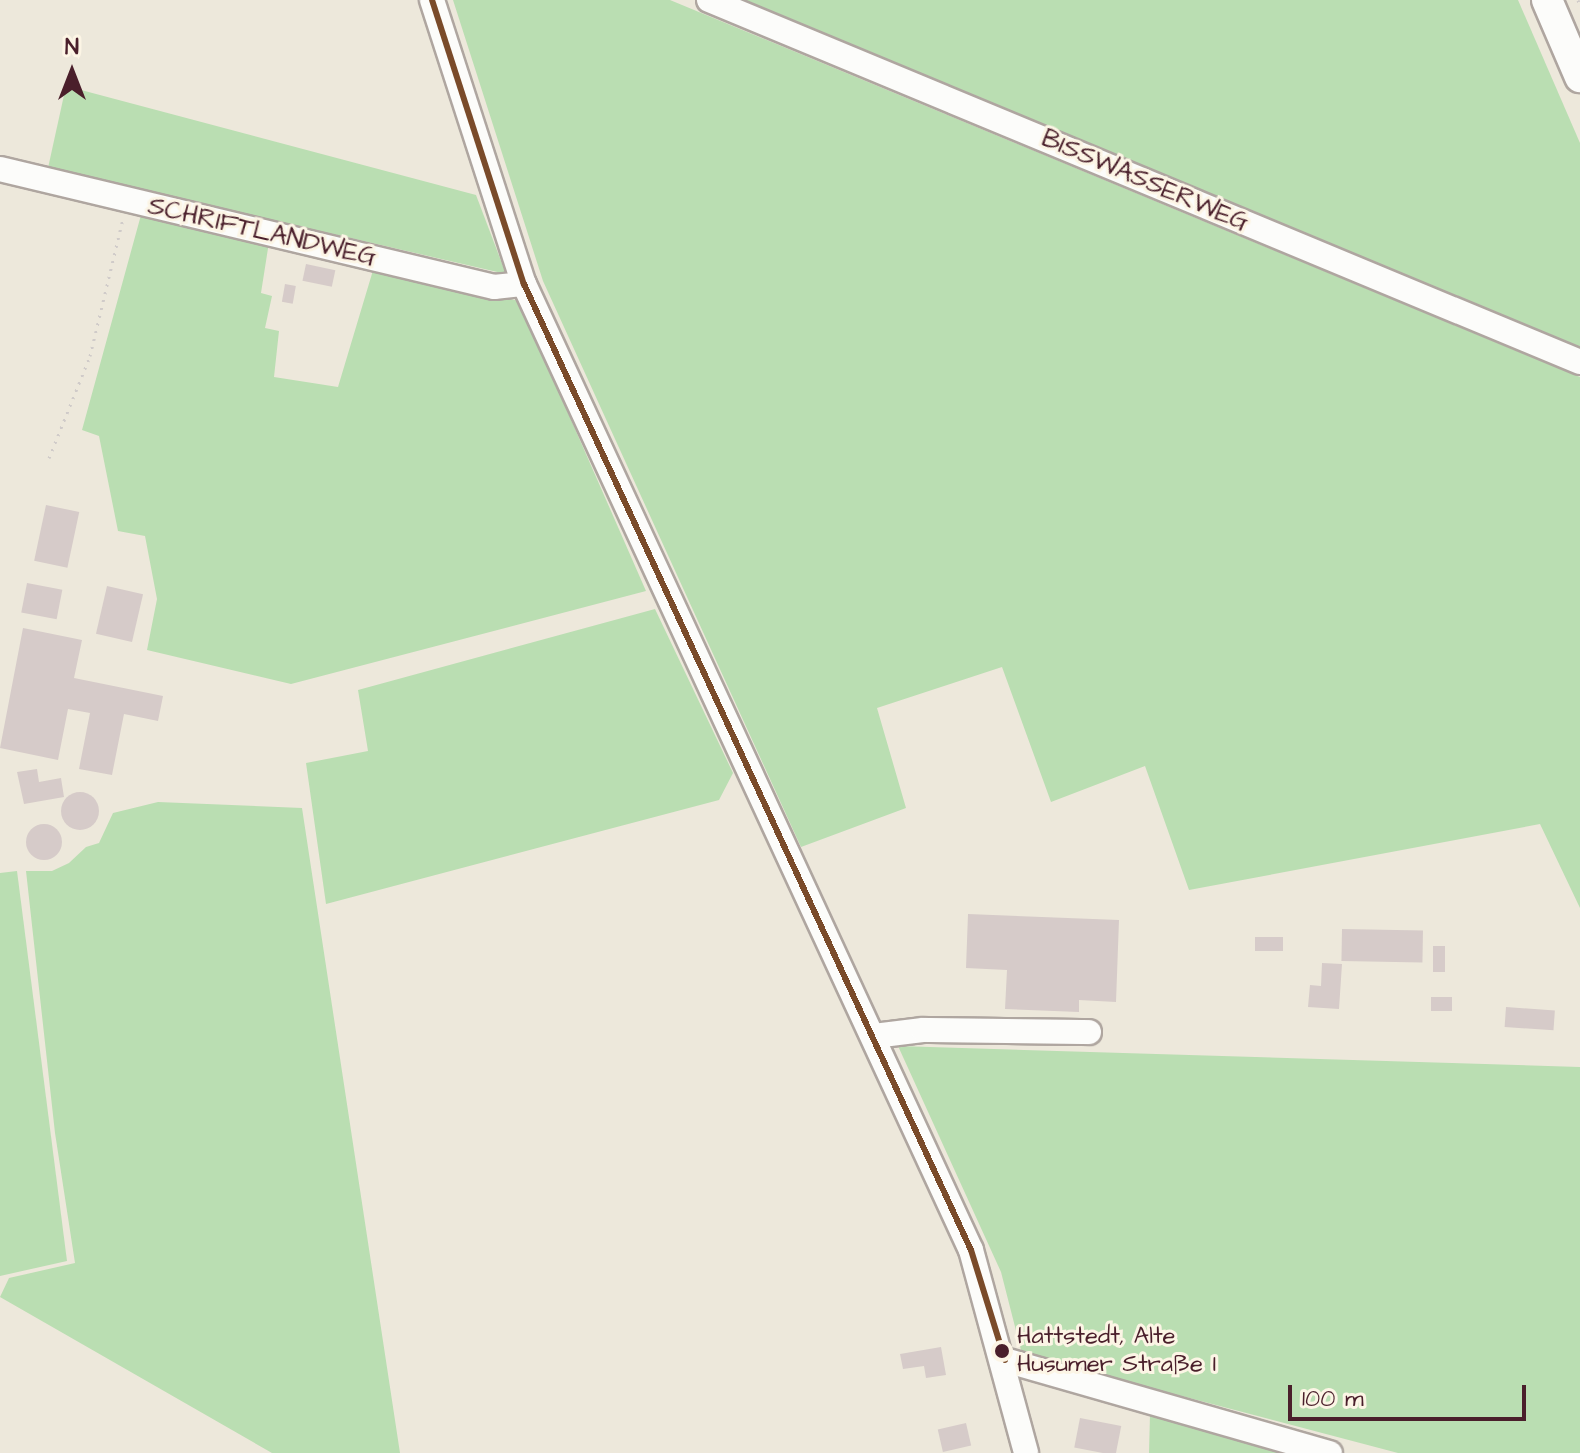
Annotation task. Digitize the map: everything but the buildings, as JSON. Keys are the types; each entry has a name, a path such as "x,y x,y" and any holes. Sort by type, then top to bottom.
{"main road":[{"path":"1547,0 1580,77"}],"street":[{"path":"432,0 524,284 971,1250 1005,1360 1026,1453"},
{"name":"BISSWASSERWEG","path":"709,0 1580,362"},
{"name":"SCHRIFTLANDWEG","path":"0,169 494,287 524,284"},
{"path":"874,1036 909,1030 1089,1032"},
{"path":"1005,1360 1330,1453"}],"path":[{"path":"49,458 90,356 127,200"}],"green space":[{"path":"453,0 670,0 1580,377 1580,908 1540,824 1189,890 1145,766 1051,802 1002,667 877,708 906,808 801,847 543,281"},
{"path":"731,0 1518,0 1580,143 1580,351"},
{"path":"66,86 476,195 506,274 48,168"},
{"path":"141,215 269,242 261,293 272,296 265,328 279,331 274,377 338,387 374,267 519,301 646,591 291,684 147,650 157,599 145,536 118,531 99,436 82,430"},
{"path":"655,609 733,773 719,800 326,904 306,763 368,751 358,690"},
{"path":"158,802 302,808 400,1453 272,1453 0,1297 9,1278 75,1263 55,1133 26,871 52,871 69,863 86,847 99,843 113,813"},
{"path":"17,871 67,1261 0,1276 0,873"},
{"path":"898,1046 1580,1067 1580,1453 1398,1453 1022,1354 1001,1272"},
{"path":"1150,1415 1286,1453 1149,1453"}],"transit line":[{"path":"432,0 524,284 971,1250 1005,1360"}],"place":[{"name":"Hattstedt, Alte Husumer Straße I","path":"1002,1351"}]}
